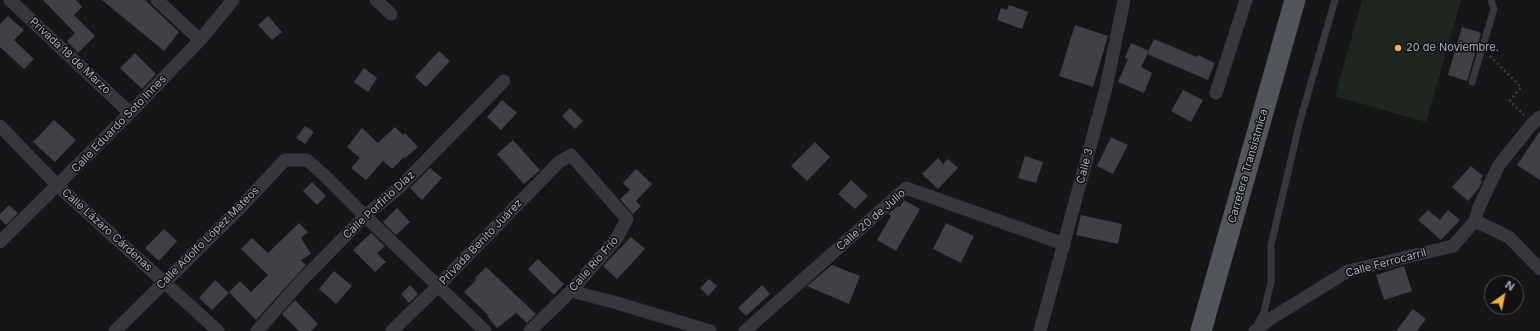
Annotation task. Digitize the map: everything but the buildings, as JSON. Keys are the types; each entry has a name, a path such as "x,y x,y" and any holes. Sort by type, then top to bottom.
{"main road":[{"name":"Carretera Transistmica","path":"1201,331 1295,0"}],"street":[{"name":"Privada 18 de Marzo","path":"10,0 130,113"},
{"path":"157,0 200,40"},
{"name":"Calle Eduardo Soto Innes","path":"0,242 130,113 200,40 233,0"},
{"path":"376,0 391,14"},
{"name":"Calle 3","path":"1040,331 1106,88 1124,0"},
{"path":"1216,93 1246,0"},
{"name":"Calle Porfirio Díaz","path":"257,331 303,279 365,216 401,186 504,81"},
{"path":"1537,123 1499,165 1479,207 1475,221 1509,237 1540,269"},
{"name":"Calle Lázaro Cárdenas","path":"0,126 58,186 218,331"},
{"name":"Privada Benito Juárez","path":"392,331 559,162 571,155"},
{"name":"Calle Río Frío","path":"530,331 571,291 617,238 627,219 571,155"},
{"name":"Calle Adolfo López Mateos","path":"115,331 237,211 285,160 307,160 365,216"},
{"name":"Calle 20 de Julio","path":"745,331 906,188 1064,244"},
{"path":"365,216 485,331"},
{"name":"Calle Ferrocarril","path":"1255,331 1270,319 1348,271 1453,246 1475,221"},
{"path":"571,291 710,331"}],"lane":[{"path":"1255,331 1264,312 1271,282 1271,245 1300,122 1335,0"},
{"path":"1472,82 1494,9 1491,0"}],"path":[{"path":"1482,49 1521,87 1510,101 1537,123"}],"shaded area":[{"name":"20 de Noviembre.","path":"1362,0 1461,0 1426,122 1335,96"}],"place":[{"name":"20 de Noviembre.","path":"1398,48"}]}
